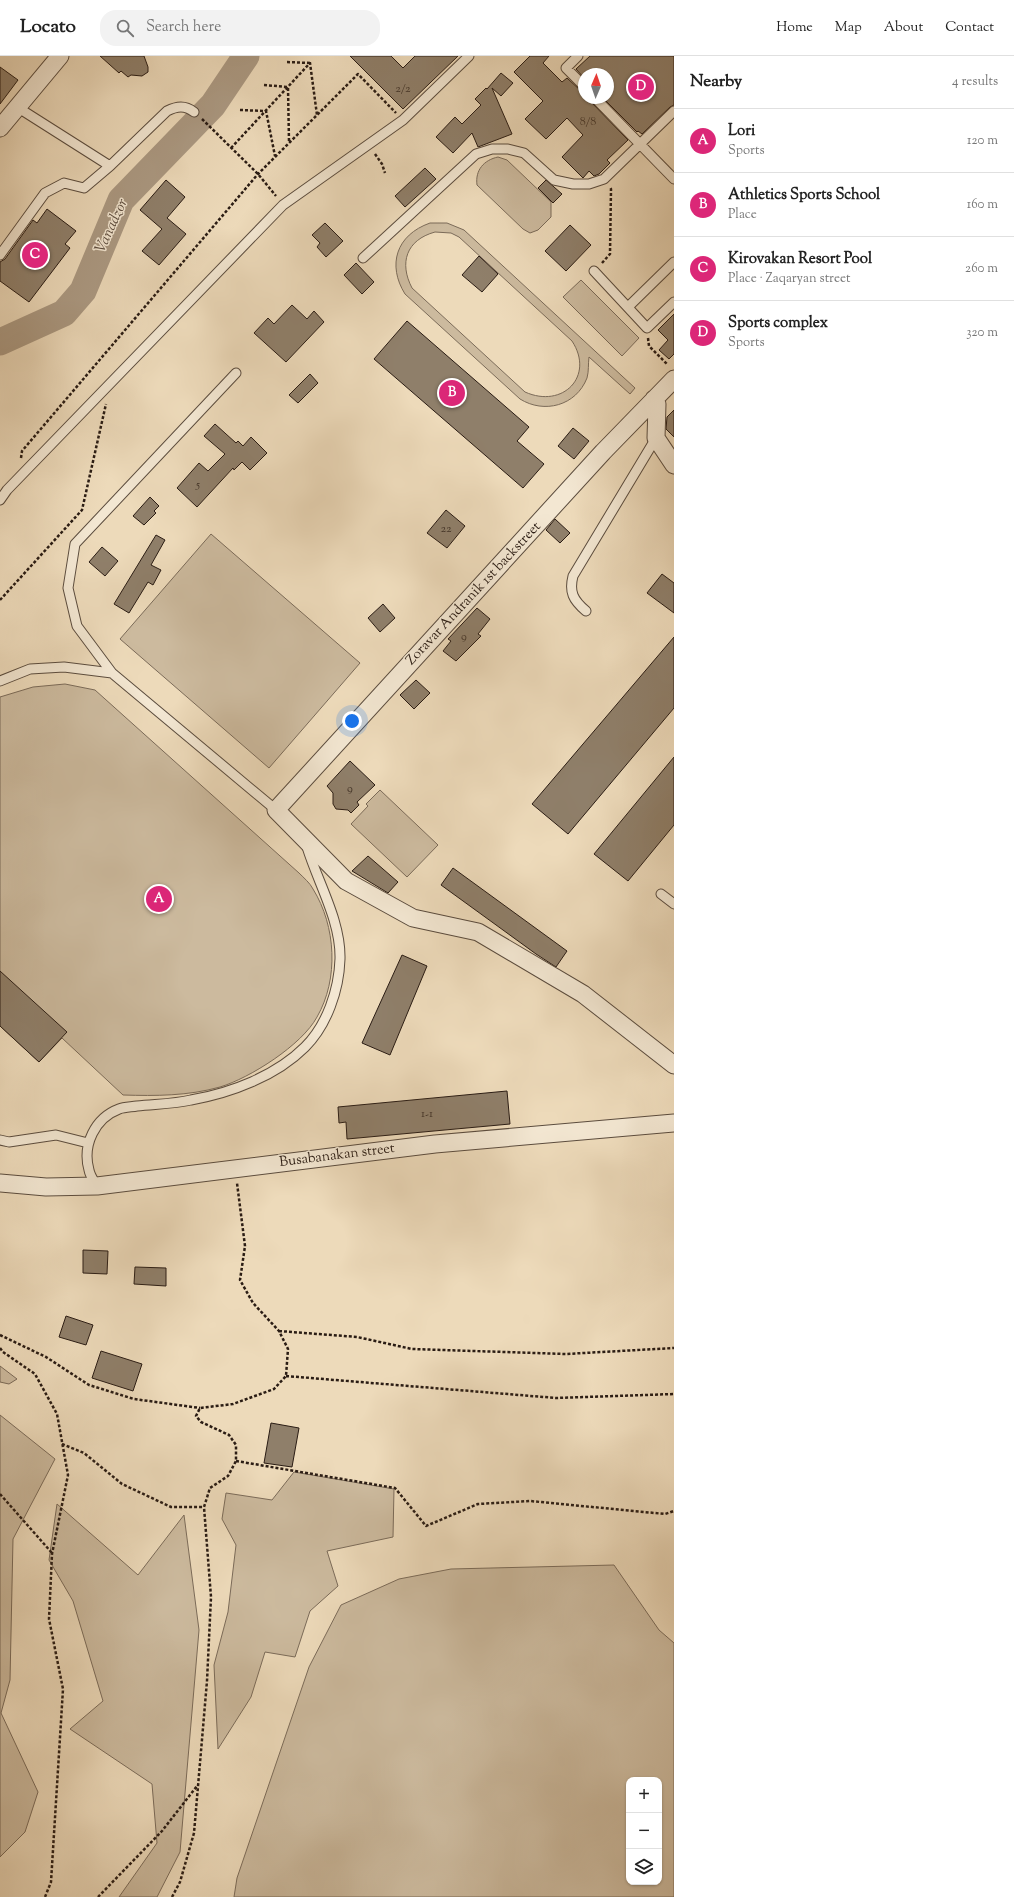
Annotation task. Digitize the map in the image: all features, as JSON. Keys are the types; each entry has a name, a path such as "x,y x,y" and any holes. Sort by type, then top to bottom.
{"street":[{"path":"0,128 60,56"},
{"name":"Zoravar Andranik 1st backstreet","path":"276,810 603,452 674,379"},
{"path":"654,400 656,404 656,438 674,465"},
{"path":"276,810 346,880 413,918 478,932 583,994 674,1064"},
{"name":"Busabanakan street","path":"0,1184 46,1187 97,1186 435,1144 674,1123"}],"lane":[{"path":"0,500 4,488 30,468 283,205 404,120 469,56"},
{"path":"578,56 566,68 578,80"},
{"path":"601,104 674,179"},
{"path":"0,255 45,193 64,183 84,188 110,166 167,111 178,106 189,108 194,112"},
{"path":"17,107 110,166"},
{"path":"363,258 476,154 492,149 508,149 524,153 554,180 573,184 589,184 604,179 674,111"},
{"path":"628,307 674,262"},
{"path":"594,271 648,328 674,302"},
{"path":"236,373 75,544 68,588 77,626 112,673 276,810"},
{"path":"586,611 577,603 570,588 573,576 656,438"},
{"path":"0,680 30,670 64,667 112,673"},
{"path":"97,1186 89,1172 86,1156 88,1144 95,1129 104,1117 120,1108 190,1101 222,1093 278,1069 305,1047 323,1023 337,988 340,959 337,930 314,871 305,840"},
{"path":"661,894 674,904"},
{"path":"0,1140 9,1142 56,1135 88,1144"}],"path":[{"path":"286,62 310,64"},
{"path":"232,148 310,64"},
{"path":"310,64 317,115"},
{"path":"30,468 21,461 22,451 258,174 358,74 394,111"},
{"path":"264,85 288,87"},
{"path":"288,87 289,143"},
{"path":"240,110 266,111"},
{"path":"266,111 275,157"},
{"path":"210,126 258,174 283,205"},
{"path":"372,151 382,164 385,173"},
{"path":"594,271 610,254 612,189 604,179"},
{"path":"648,328 648,346 674,370"},
{"path":"0,600 82,510 111,384"},
{"path":"0,1335 46,1357 89,1385 134,1399 200,1408 233,1404 274,1389 286,1376 288,1349 279,1330 253,1303 240,1280 245,1246 236,1168"},
{"path":"279,1330 357,1337 412,1349 566,1354 674,1348"},
{"path":"0,1348 3,1352 35,1374 57,1414 68,1475 52,1554 49,1620 63,1689 51,1882 45,1897"},
{"path":"286,1376 556,1398 674,1394"},
{"path":"172,1897 180,1882 194,1833 207,1681 210,1597 204,1507 210,1488 228,1476 236,1461 236,1445 229,1435 201,1422 196,1416 200,1408"},
{"path":"62,1444 84,1453 122,1484 171,1507 204,1507"},
{"path":"236,1461 395,1488 426,1526 478,1504 530,1501 665,1514 674,1510"},
{"path":"0,1494 52,1554"},
{"path":"98,1897 162,1831 198,1785"}],"shaded area":[{"path":"498,157 507,160 551,202 551,217 538,230 530,233 523,229 477,185 477,175 482,166 493,158"},
{"path":"430,223 447,223 464,230 635,388 630,394 589,357 587,378 582,388 567,401 558,405 539,406 529,404 520,399 405,294 400,283 396,262 402,243 418,228","holes":["435,232 451,233 459,237 572,341 578,354 580,366 577,377 571,386 563,393 552,396 539,396 525,392 412,288 406,270 406,261 412,247 417,241"]},
{"path":"581,280 639,338 622,356 563,297"},
{"path":"211,534 360,663 269,768 120,639"},
{"path":"65,684 95,690 299,873 313,889 321,904 330,936 332,953 329,986 317,1017 310,1028 288,1049 260,1068 232,1083 208,1090 184,1094 123,1095 62,1038 39,1062 0,1026 0,697 33,687"},
{"path":"380,790 438,845 407,877 351,824 368,806 366,804"},
{"path":"0,1366 17,1379 9,1384 0,1382"},
{"path":"0,1415 55,1459 13,1539 10,1680 1,1713 38,1792 25,1832 0,1857"},
{"path":"294,1472 394,1489 393,1537 327,1551 338,1586 310,1611 295,1657 265,1652 251,1697 218,1749 214,1665 228,1612 236,1545 222,1519 226,1493 272,1500"},
{"path":"57,1504 138,1575 184,1515 199,1630 180,1852 157,1897 119,1897 157,1843 152,1784 70,1729 103,1701 73,1601 49,1560"},
{"path":"614,1565 659,1630 674,1643 674,1897 234,1897 237,1878 309,1667 341,1605 399,1579 451,1569"}],"building":[{"path":"100,56 144,56 148,67 148,72 142,76 131,75 128,77 121,71 119,73"},
{"path":"350,56 391,56 403,68 415,56 458,56 403,109"},
{"path":"530,56 549,56 543,63 562,82 567,78 578,88 578,104 593,104 628,140 607,160 610,163 599,174 594,176 589,171 583,178 562,157 583,135 567,118 546,139 525,119 543,101 514,72"},
{"path":"590,56 674,56 674,105 670,107 642,134 638,131 637,132 609,104 614,104 614,68 578,68 578,71 576,69"},
{"path":"0,67 18,80 0,104"},
{"path":"501,73 513,83 501,96 492,88 512,134 478,147 472,133 453,153 436,137 455,117 462,124 481,105 475,99 486,88 487,89"},
{"path":"425,168 436,179 405,207 395,196"},
{"path":"166,180 185,197 167,218 186,234 159,265 142,251 162,229 140,210"},
{"path":"546,180 562,194 553,203 538,188"},
{"path":"47,209 76,231 65,244 70,248 29,302 0,281 0,262 5,259 33,220 37,223"},
{"path":"325,223 343,241 326,257 317,247 320,243 312,235"},
{"path":"570,225 591,245 566,271 545,251"},
{"path":"479,256 498,274 482,292 462,275"},
{"path":"356,263 374,282 362,294 344,275"},
{"path":"292,305 307,319 314,311 324,322 286,362 254,333 268,318 274,324"},
{"path":"674,314 674,354 669,359 659,350 668,340 658,330"},
{"path":"407,321 529,427 517,441 544,464 523,488 374,359"},
{"path":"310,374 318,383 298,403 289,395"},
{"path":"674,410 674,437 666,429 667,417"},
{"path":"215,424 236,443 238,441 243,446 251,437 267,453 250,470 242,462 234,470 233,468 197,507 177,488 199,463 208,471 225,454 204,436"},
{"path":"573,428 589,441 574,459 558,446"},
{"path":"150,497 159,506 154,511 156,513 144,525 133,516"},
{"path":"446,510 465,526 447,548 427,533"},
{"path":"555,519 570,533 560,543 546,530"},
{"path":"156,535 165,540 151,565 161,570 153,585 148,582 129,613 114,604"},
{"path":"102,547 118,561 105,576 89,562"},
{"path":"662,574 674,583 674,613 647,593"},
{"path":"383,604 395,618 380,632 368,618"},
{"path":"477,608 490,619 478,634 481,636 456,661 443,651 451,641 448,639"},
{"path":"674,637 674,708 568,834 532,804"},
{"path":"416,680 430,693 414,709 400,695"},
{"path":"674,757 674,825 628,881 594,854"},
{"path":"350,761 375,785 357,802 359,805 351,813 348,810 336,809 333,804 333,793 327,786"},
{"path":"368,856 398,882 388,893 352,871"},
{"path":"453,868 567,951 556,967 441,885"},
{"path":"402,955 427,966 390,1055 362,1043"},
{"path":"0,971 67,1032 39,1062 0,1026"},
{"path":"507,1091 510,1124 347,1139 346,1122 339,1123 338,1107"},
{"path":"83,1250 108,1251 107,1274 83,1273"},
{"path":"135,1267 166,1268 166,1286 134,1284"},
{"path":"66,1316 93,1325 86,1345 59,1337"},
{"path":"101,1351 142,1364 133,1391 92,1378"},
{"path":"271,1423 299,1428 292,1467 264,1463"}],"waterway":[{"name":"Vanadzor","path":"0,342 64,313 83,291 121,200 213,105 246,56"}],"place":[{"name":"Sports complex","path":"641,87"},
{"name":"Kirovakan Resort Pool","path":"35,255"},
{"name":"Athletics Sports School","path":"452,393"},
{"name":"Lori","path":"159,899"}]}
